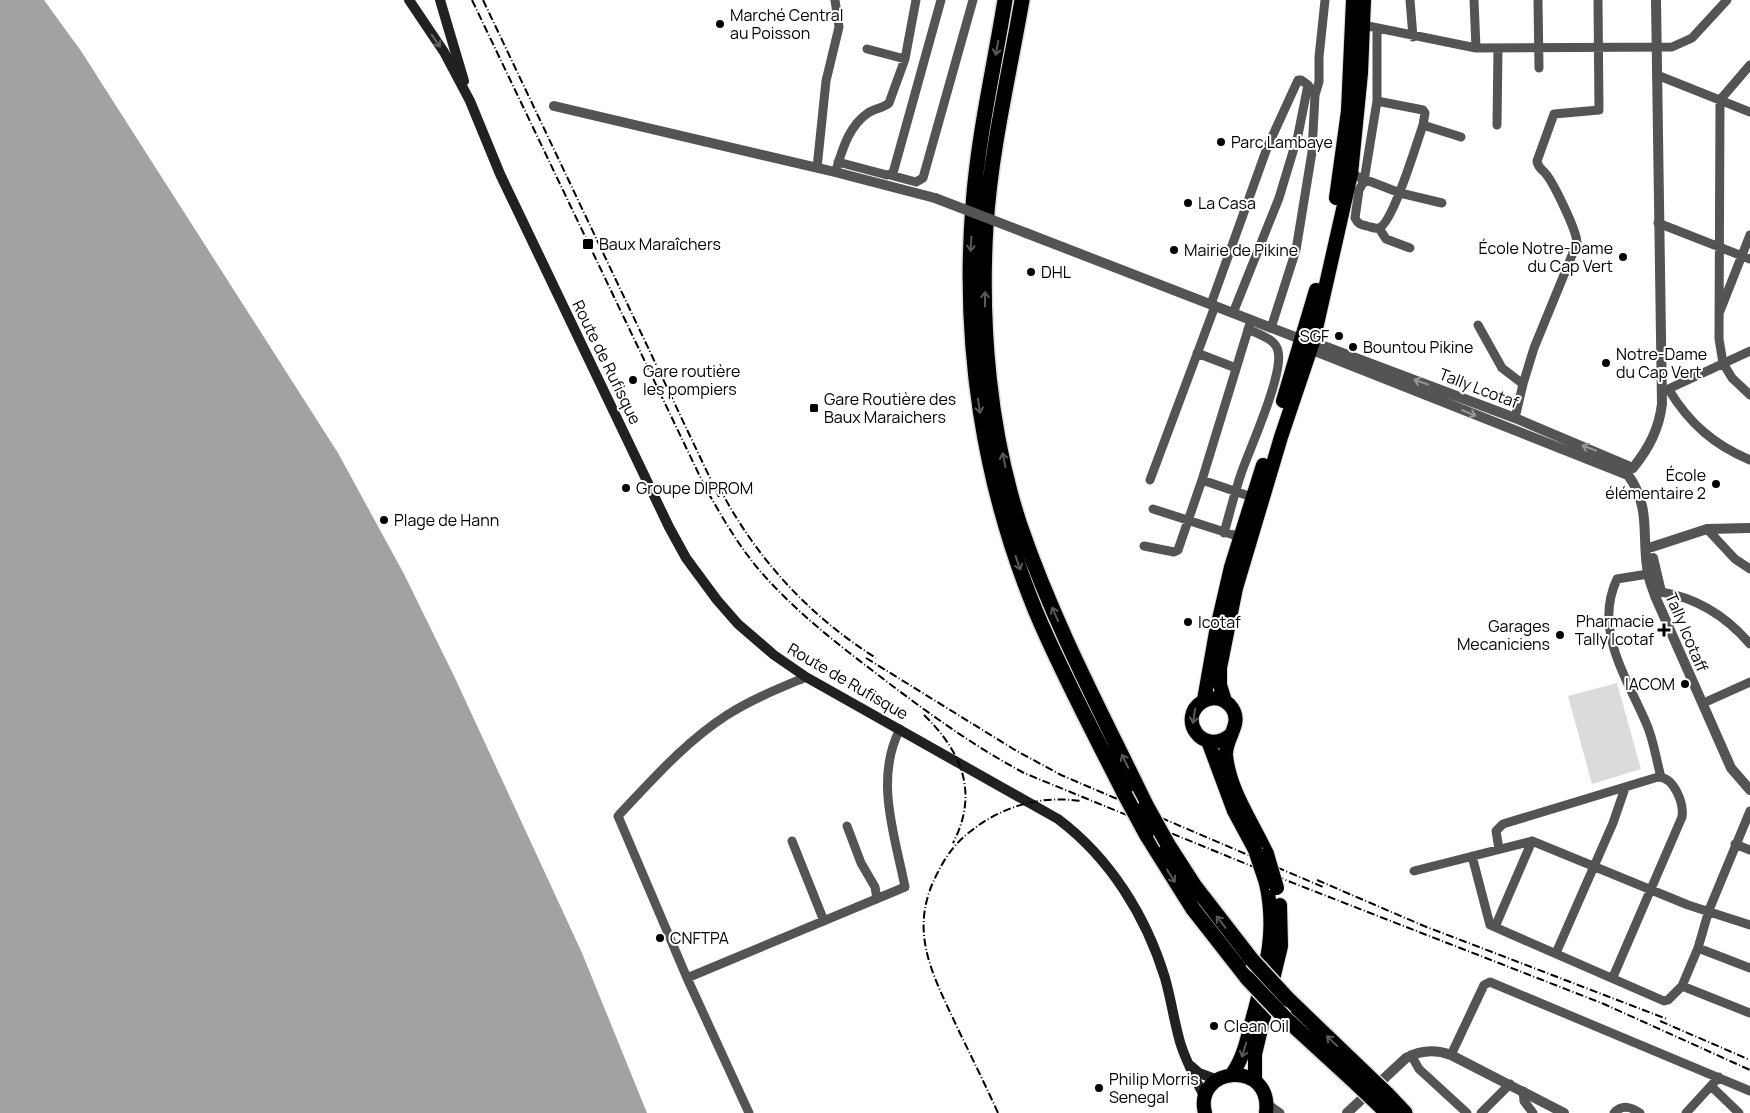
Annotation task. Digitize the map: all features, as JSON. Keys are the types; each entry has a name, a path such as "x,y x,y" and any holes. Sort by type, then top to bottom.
{"highway":[{"path":"1006,0 978,159 972,213 970,305 979,405 999,502 1036,612 1125,795 1146,834 1184,896 1247,978 1284,1018 1362,1079"},
{"path":"1022,0 991,174 986,224 984,309 996,420 1013,498 1039,578 1068,645 1146,805 1167,843 1199,892 1252,960 1384,1104 1405,1113"},
{"path":"1204,700 1216,632 1252,496 1309,344 1338,189 1348,111 1353,0"},
{"path":"1255,1081 1255,1054 1282,946 1282,932 1272,886 1231,775 1226,754 1229,736 1236,722 1235,714 1225,701 1220,685 1220,668 1236,588 1309,344 1351,174 1360,90 1364,0"},
{"path":"1225,701 1217,698 1204,700 1195,708 1192,720 1196,733 1208,741 1219,742 1229,736"},
{"path":"1208,741 1226,791 1261,852"},
{"path":"1232,1074 1243,1054 1270,954 1272,886"},
{"path":"1205,1113 1205,1098 1209,1088 1218,1080 1232,1074 1246,1076 1255,1081 1265,1095 1266,1108"}],"main road":[{"name":"Route de Rufisque","path":"409,0 444,52 470,101 500,174 682,550 696,574 738,624 774,655 806,677 1058,819 1081,837 1105,862 1146,928 1165,978 1181,1044 1188,1064 1205,1098"},
{"name":"Route de Rufisque","path":"440,0 470,101"},
{"path":"1188,1064 1199,1072 1218,1080"}],"street":[{"path":"817,168 826,81 839,27 835,0"},
{"path":"837,167 842,149 856,124 869,113 889,103 905,59 916,0"},
{"path":"890,175 894,170 941,0"},
{"path":"554,106 817,168 837,167 890,175 916,182 922,178 973,0"},
{"path":"1271,328 1300,232 1312,152 1315,95 1319,82 1318,57 1325,0"},
{"path":"1410,0 1413,37"},
{"path":"1474,0 1476,48"},
{"path":"1538,0 1539,68"},
{"path":"1515,418 1522,384 1551,304 1577,243 1575,231 1546,173 1538,168 1537,161 1554,114 1599,110 1598,0"},
{"path":"1631,471 1648,449 1654,435 1660,419 1665,391 1658,223 1656,0"},
{"path":"1363,26 1476,48 1672,47 1684,43 1727,0"},
{"path":"1377,29 1377,101 1364,181 1359,190 1355,218 1360,224 1380,228"},
{"path":"1497,125 1498,48"},
{"path":"867,49 905,59"},
{"path":"1750,65 1720,100 1718,316 1723,363 1732,378 1750,395"},
{"path":"1657,75 1750,112"},
{"path":"1150,480 1197,354 1267,148 1298,80 1308,85 1315,95"},
{"path":"1233,313 1279,198 1296,143 1308,85"},
{"path":"1377,101 1422,110 1425,113 1423,125 1400,193 1380,228"},
{"path":"1423,125 1461,137"},
{"path":"837,167 935,198 1213,305 1233,313 1270,340 1276,346 1279,354 1269,400 1236,491 1224,533"},
{"path":"1351,174 1364,181 1400,193 1442,203"},
{"path":"1658,223 1746,257"},
{"path":"1380,228 1386,239 1410,248"},
{"path":"1718,316 1746,257 1750,235"},
{"path":"1250,324 1271,328 1309,344"},
{"path":"1144,546 1176,552 1190,519 1250,324"},
{"path":"1478,325 1502,368 1522,384"},
{"name":"Tally Lcotaf","path":"1309,344 1515,418 1631,471"},
{"name":"Tally Lcotaf","path":"1309,344 1631,471"},
{"path":"1665,391 1750,351"},
{"path":"1197,354 1236,368"},
{"path":"1665,391 1700,431 1715,443 1750,460"},
{"name":"Tally Icotaff","path":"1631,471 1648,505 1655,571 1661,592 1735,763 1750,783"},
{"name":"Tally Icotaff","path":"1631,471 1644,509 1648,574 1655,596 1731,768 1750,790"},
{"path":"1202,480 1252,496"},
{"path":"1153,509 1190,519 1224,533 1240,537"},
{"path":"1652,547 1707,529 1750,528"},
{"path":"1707,529 1735,559 1750,569"},
{"path":"1613,977 1680,823 1683,810 1676,792 1670,783 1661,776 1653,740 1619,664 1609,633 1611,594 1617,579 1648,574"},
{"path":"1661,592 1680,595 1715,611 1750,644"},
{"path":"749,1113 687,978 618,816 654,777 707,730 727,715 758,698 806,677"},
{"path":"1708,701 1750,682"},
{"path":"687,978 905,888 887,788 888,764 900,729"},
{"path":"1499,849 1496,831 1503,824 1661,776"},
{"path":"1556,953 1614,823 1624,788"},
{"path":"1472,856 1490,925 1613,977 1664,1001 1668,1000 1682,986 1698,948 1709,910 1750,811"},
{"path":"847,826 861,863 875,887 877,899"},
{"path":"792,841 824,921"},
{"path":"1495,927 1532,841"},
{"path":"1414,872 1532,841 1651,891 1750,924"},
{"path":"1735,844 1750,850"},
{"path":"1698,948 1750,968"},
{"path":"1451,1055 1484,985 1490,982 1750,1090"},
{"path":"1682,986 1750,1012"},
{"path":"1347,1113 1411,1055 1434,1051 1451,1055 1564,1113"},
{"path":"1411,1055 1419,1068 1467,1113"},
{"path":"1686,1113 1719,1077"},
{"path":"1482,1113 1510,1084"},
{"path":"1711,1086 1739,1113"},
{"path":"1523,1091 1524,1101 1533,1113"},
{"path":"1614,1113 1620,1108 1626,1107 1640,1113"},
{"path":"1266,1108 1280,1113"}],"shaded area":[{"path":"0,0 44,0 81,51 338,453 404,574 455,678 582,953 647,1113 0,1113"},
{"path":"1617,683 1641,769 1592,784 1568,696"}],"railway":[{"path":"472,0 704,485 721,516 755,565 768,580 826,634 946,725 1024,773 1288,881 1604,1004 1750,1070"},
{"path":"483,0 719,497"},
{"path":"719,487 749,537 786,583 828,623 876,658"},
{"path":"866,658 1015,750 1061,775 1323,887"},
{"path":"924,715 948,744 957,759 962,774 965,790 965,807 961,825 953,843"},
{"path":"998,1113 939,988 926,951 924,913 929,893 941,866 952,850 966,835 983,822 1023,804 1052,800 1081,801"},
{"path":"1317,880 1424,926 1667,1019"},
{"path":"1660,1021 1750,1060"}],"place":[{"name":"Marché Central au Poisson","path":"720,24"},
{"name":"Parc Lambaye","path":"1221,142"},
{"name":"La Casa","path":"1188,203"},
{"name":"Baux Maraîchers","path":"588,244"},
{"name":"Mairie de Pikine","path":"1174,250"},
{"name":"École Notre-Dame du Cap Vert","path":"1623,257"},
{"name":"DHL","path":"1031,272"},
{"name":"SGF","path":"1339,336"},
{"name":"Bountou Pikine","path":"1353,347"},
{"name":"Notre-Dame du Cap Vert","path":"1606,363"},
{"name":"Gare routière les pompiers","path":"633,380"},
{"name":"Gare Routière des Baux Maraichers","path":"814,408"},
{"name":"École élémentaire 2","path":"1716,484"},
{"name":"Groupe DIPROM","path":"626,488"},
{"name":"Plage de Hann","path":"384,520"},
{"name":"Icotaf","path":"1188,622"},
{"name":"Pharmacie Tally Icotaf","path":"1664,630"},
{"name":"Garages Mecaniciens","path":"1560,635"},
{"name":"IACOM","path":"1685,684"},
{"name":"CNFTPA","path":"660,938"},
{"name":"Clean Oil","path":"1214,1026"},
{"name":"Philip Morris Senegal","path":"1099,1088"}]}
